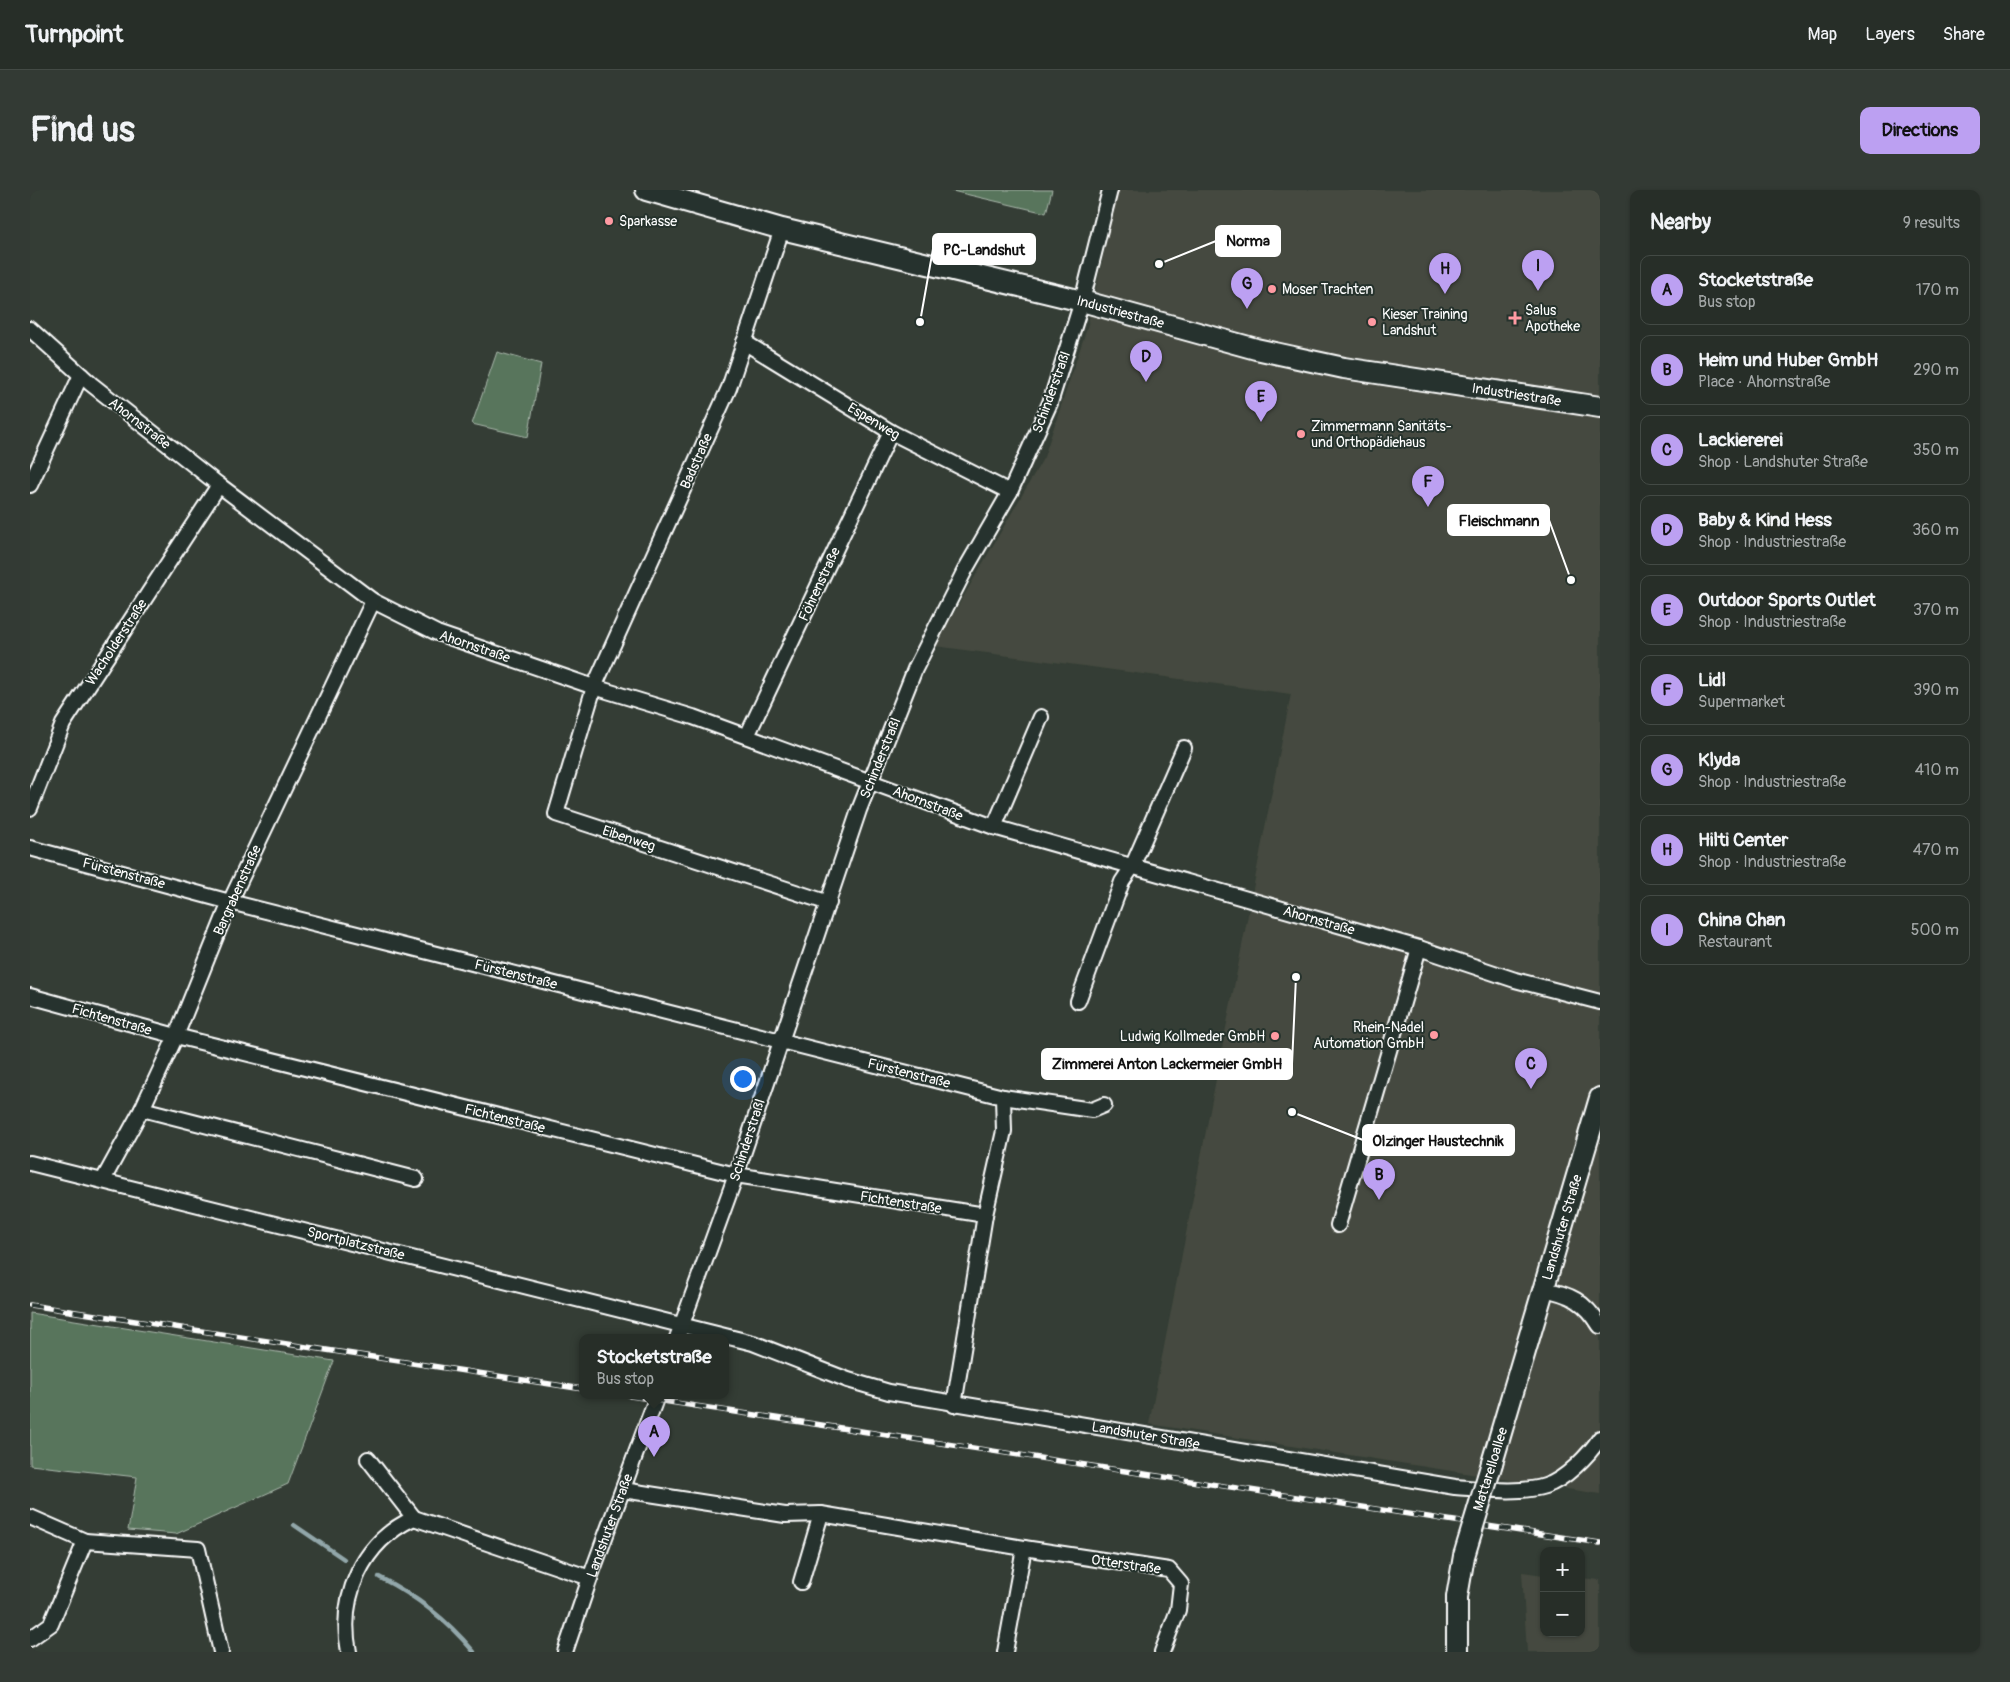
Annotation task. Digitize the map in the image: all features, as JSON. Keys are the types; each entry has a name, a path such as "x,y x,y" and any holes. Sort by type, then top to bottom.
{"street":[{"name":"Industriestraße","path":"646,190 782,229 1082,301 1256,349 1339,367 1600,408"},
{"name":"Schinderstraßl","path":"679,1332 736,1175 780,1040 871,781 915,670 964,570 1010,492 1050,403 1082,301 1110,190"},
{"name":"Badstraße","path":"594,687 726,393 782,229"},
{"name":"Ahornstraße","path":"30,329 81,375 219,485 373,601 436,633 594,687 747,736 994,827 1419,948 1515,980 1600,1002"},
{"name":"Espenweg","path":"744,342 890,432 1010,492"},
{"path":"30,485 81,375"},
{"name":"Föhrenstraße","path":"747,736 890,432"},
{"name":"Wacholderstraße","path":"30,808 63,724 219,485"},
{"name":"Bargrabenstraße","path":"103,1180 142,1109 176,1036 230,902 373,601"},
{"name":"Eibenweg","path":"594,687 556,814 829,903"},
{"path":"994,827 1041,717"},
{"path":"1078,1001 1122,882 1132,866 1184,748"},
{"name":"Fürstenstraße","path":"30,848 230,902 1003,1097 1092,1110 1104,1105"},
{"path":"1338,1226 1419,948"},
{"name":"Fichtenstraße","path":"30,996 176,1036 736,1175 985,1215"},
{"path":"954,1405 985,1215 1004,1131 1003,1097"},
{"name":"Landshuter Straße","path":"1600,1098 1544,1289 1567,1294 1576,1299 1600,1326"},
{"path":"142,1109 416,1179"},
{"name":"Sportplatzstraße","path":"30,1163 103,1180 679,1332"},
{"name":"Mattarelloallee","path":"1457,1652 1457,1597 1464,1556 1544,1289"},
{"name":"Landshuter Straße","path":"679,1332 692,1334"},
{"name":"Landshuter Straße","path":"729,1339 753,1343 848,1380 889,1392 954,1405 1149,1434 1455,1487 1505,1490 1546,1486 1576,1466 1600,1438"},
{"name":"Landshuter Straße","path":"565,1652 590,1578 657,1399"},
{"path":"368,1459 414,1518 590,1578"},
{"name":"Otterstraße","path":"623,1490 785,1515 821,1514 1170,1570 1181,1584 1178,1610 1162,1652"},
{"path":"801,1582 821,1514"},
{"path":"30,1517 85,1541 198,1549 222,1652"},
{"path":"349,1652 345,1631 345,1612 350,1588 364,1562 382,1541 396,1526 414,1518"},
{"path":"30,1639 51,1624 85,1541"},
{"path":"1005,1652 1024,1548"}],"shaded area":[{"path":"1118,190 1600,190 1600,1494 1149,1424 1291,694 935,646 1044,457 1087,328"},
{"path":"1522,1572 1540,1574 1540,1637 1585,1637 1585,1578 1600,1580 1600,1652 1527,1652"}],"green space":[{"path":"948,190 1052,190 1046,213"},
{"path":"497,352 541,364 528,437 472,424"},
{"path":"30,1313 334,1361 288,1484 176,1534 128,1530 137,1477 30,1465"}],"waterway":[{"path":"294,1525 344,1559"},
{"path":"379,1577 431,1610 453,1629 474,1652"}],"railway":[{"path":"30,1305 579,1388"},
{"path":"650,1399 1600,1543"}],"place":[{"name":"Sparkasse","path":"609,221"},
{"name":"Norma","path":"1159,264"},
{"name":"Moser Trachten","path":"1272,289"},
{"name":"China Chan","path":"1538,291"},
{"name":"Hilti Center","path":"1445,294"},
{"name":"Klyda","path":"1247,309"},
{"name":"Salus Apotheke","path":"1515,318"},
{"name":"PC-Landshut","path":"920,322"},
{"name":"Kieser Training Landshut","path":"1372,322"},
{"name":"Baby & Kind Hess","path":"1146,382"},
{"name":"Outdoor Sports Outlet","path":"1261,422"},
{"name":"Zimmermann Sanitäts- und Orthopädiehaus","path":"1301,434"},
{"name":"Lidl","path":"1428,507"},
{"name":"Fleischmann","path":"1571,580"},
{"name":"Zimmerei Anton Lackermeier GmbH","path":"1296,977"},
{"name":"Rhein-Nadel Automation GmbH","path":"1434,1035"},
{"name":"Ludwig Kollmeder GmbH","path":"1275,1036"},
{"name":"Lackiererei","path":"1531,1089"},
{"name":"Olzinger Haustechnik","path":"1292,1112"},
{"name":"Heim und Huber GmbH","path":"1379,1200"},
{"name":"Stocketstraße","path":"654,1457"}]}
